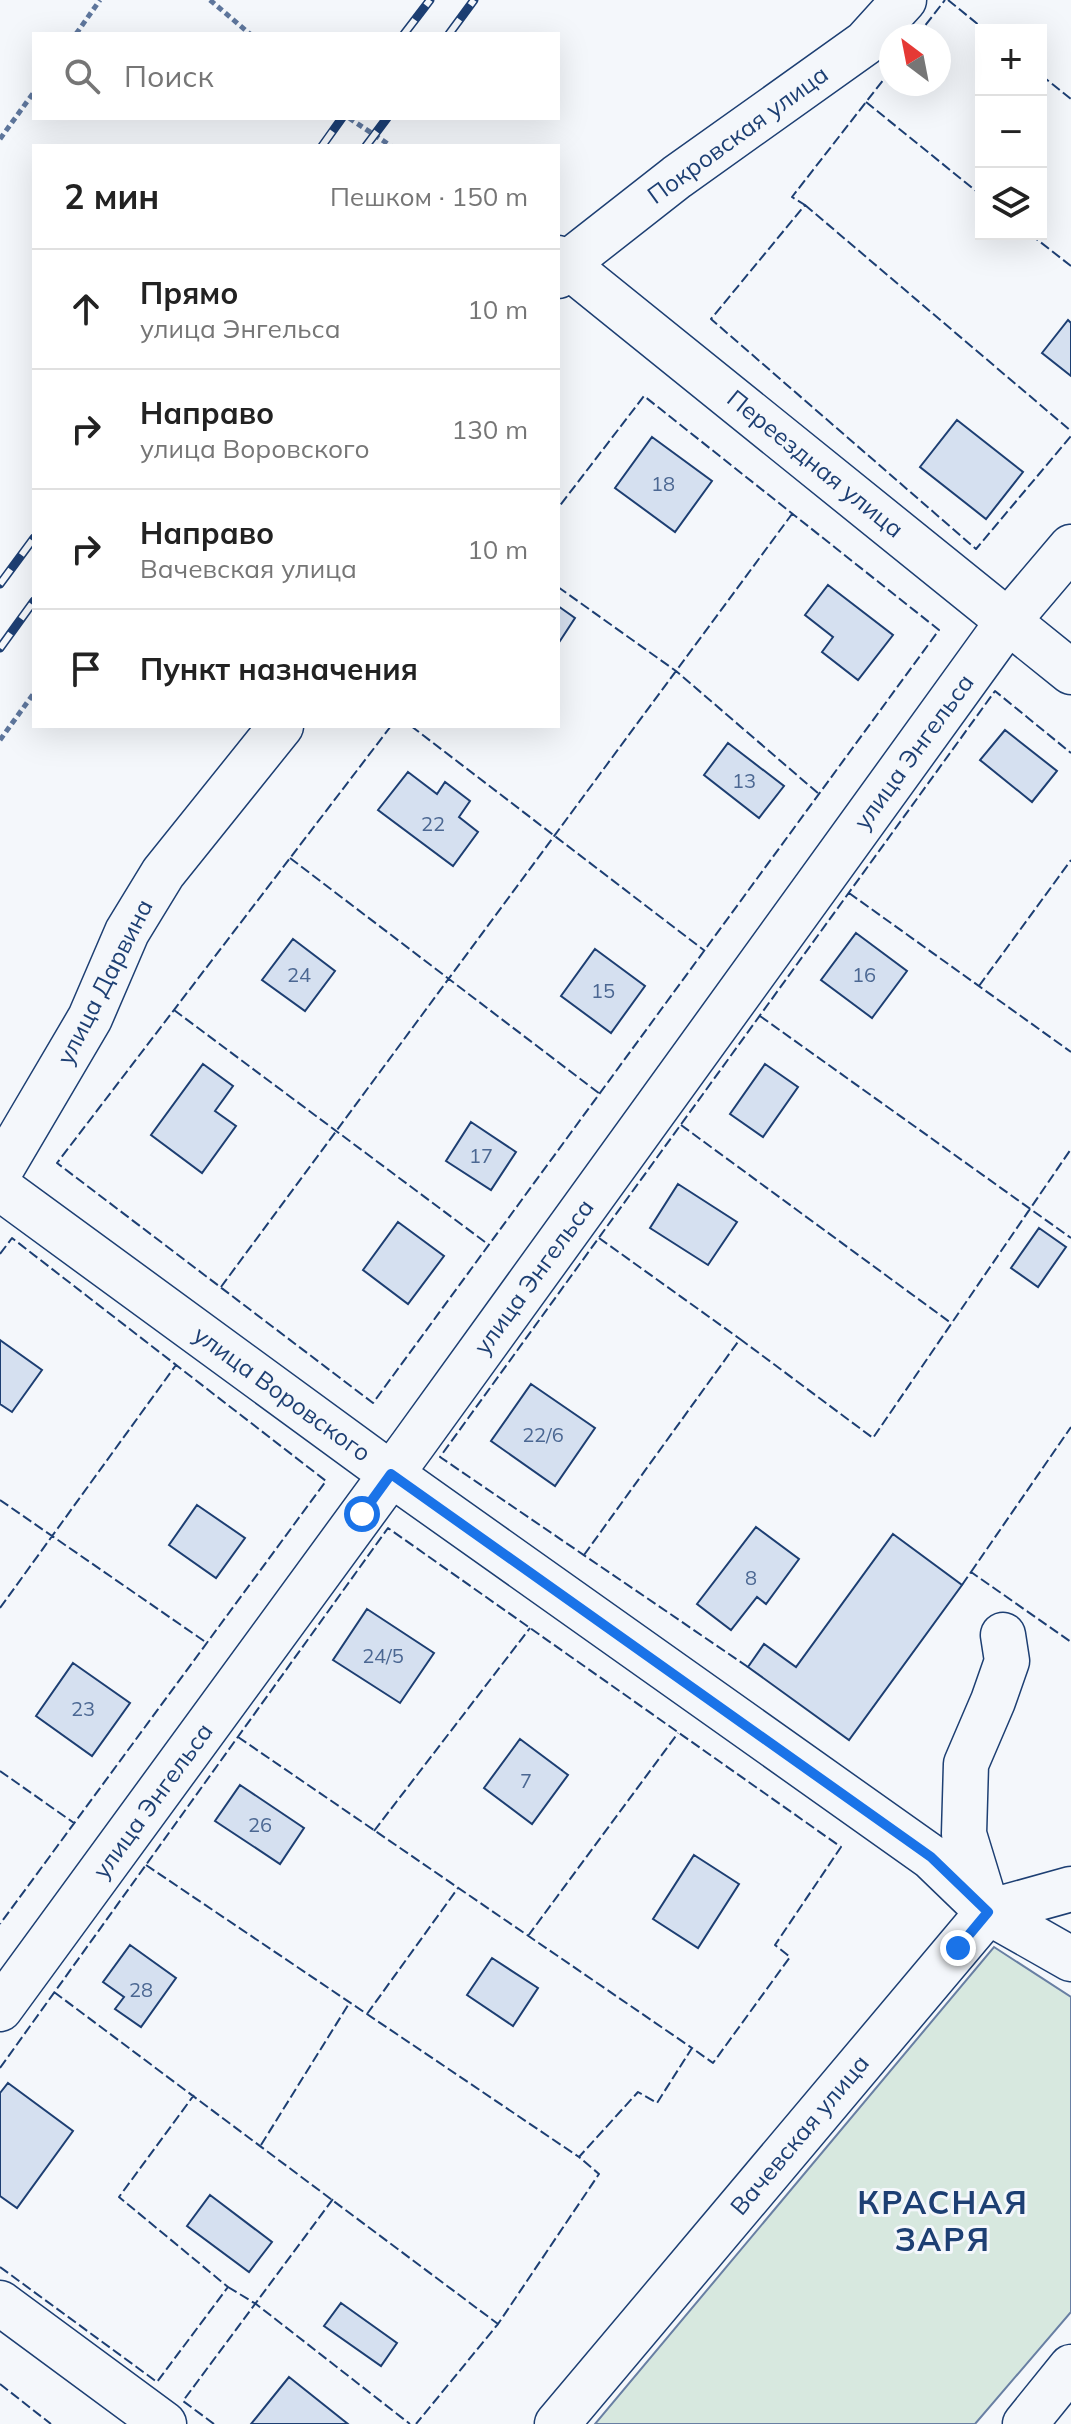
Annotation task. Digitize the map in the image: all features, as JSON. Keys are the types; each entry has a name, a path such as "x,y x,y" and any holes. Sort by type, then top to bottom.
{"street":[{"name":"Покровская улица","path":"561,266 677,177 865,43 904,0"},
{"name":"Переездная улица","path":"561,266 1071,672"},
{"name":"улица Энгельса","path":"0,2009 1009,620 1071,547"},
{"name":"улица Дарвина","path":"0,1171 90,1018 127,932 163,873 279,728"},
{"name":"улица Воровского","path":"0,1188 391,1474 931,1857 988,1912 1071,1959"},
{"path":"1003,1635 1007,1661 966,1764 964,1834 988,1912 1071,1889"},
{"name":"Вачевская улица","path":"557,2424 988,1912"},
{"path":"0,2303 164,2424"},
{"path":"1025,2424 1071,2367"}],"path":[{"path":"77,32 100,0"},
{"path":"210,0 248,32"},
{"path":"0,139 32,95"},
{"path":"352,120 388,144"},
{"path":"0,740 32,696"}],"shaded area":[{"path":"994,1947 1071,1997 1071,2312 975,2424 595,2424"}],"building":[{"path":"1068,320 1071,323 1071,376 1042,353"},
{"path":"957,420 1023,472 986,519 920,467"},
{"path":"652,437 712,481 675,532 615,488"},
{"path":"828,585 893,635 858,680 822,652 833,637 805,615"},
{"path":"560,607 575,618 560,641"},
{"path":"1005,730 1057,771 1032,802 980,760"},
{"path":"728,743 784,786 759,818 704,775"},
{"path":"408,772 437,794 445,782 470,801 459,817 478,832 453,866 378,810"},
{"path":"856,933 907,971 872,1018 821,980"},
{"path":"293,939 335,971 305,1011 262,980"},
{"path":"595,949 645,986 611,1033 561,996"},
{"path":"203,1064 233,1086 215,1111 236,1126 202,1173 151,1135"},
{"path":"765,1064 798,1087 763,1137 730,1114"},
{"path":"471,1122 516,1152 491,1190 446,1161"},
{"path":"678,1184 737,1222 708,1265 650,1228"},
{"path":"398,1222 444,1256 408,1304 363,1270"},
{"path":"1039,1228 1066,1247 1038,1287 1011,1268"},
{"path":"0,1340 42,1370 12,1412 0,1404"},
{"path":"531,1384 595,1428 555,1486 491,1441"},
{"path":"197,1505 245,1538 216,1578 169,1545"},
{"path":"756,1527 799,1559 766,1604 757,1597 731,1630 697,1604"},
{"path":"893,1534 962,1585 849,1740 748,1667 764,1644 796,1667"},
{"path":"367,1609 434,1653 400,1703 333,1660"},
{"path":"73,1663 130,1703 92,1756 36,1716"},
{"path":"520,1739 568,1775 532,1824 484,1788"},
{"path":"240,1785 304,1828 280,1864 215,1821"},
{"path":"694,1855 739,1884 698,1948 653,1919"},
{"path":"130,1945 176,1978 141,2027 115,2009 124,1997 103,1982"},
{"path":"492,1958 538,1988 513,2026 467,1995"},
{"path":"8,2083 73,2131 17,2208 0,2196 0,2093"},
{"path":"210,2195 272,2242 249,2272 187,2226"},
{"path":"341,2303 397,2343 381,2366 324,2326"},
{"path":"289,2377 348,2424 251,2424"}],"railway":[{"path":"406,32 430,0"},
{"path":"450,32 474,0"},
{"path":"323,144 341,120"},
{"path":"368,144 386,120"},
{"path":"0,584 32,541"},
{"path":"0,648 32,604"}],"fence":[{"path":"926,24 945,0"},
{"path":"948,0 978,24"},
{"path":"1047,80 1071,99"},
{"path":"879,85 792,197 805,205 711,319 976,549 1071,436"},
{"path":"866,102 975,190"},
{"path":"805,205 1071,431"},
{"path":"1038,240 1071,266"},
{"path":"389,728 57,1163 373,1403 939,630 644,396 560,505"},
{"path":"221,1287 792,514"},
{"path":"560,588 676,671 819,794"},
{"path":"748,1667 440,1457 995,691 1071,753"},
{"path":"414,728 705,951"},
{"path":"290,858 600,1094"},
{"path":"979,986 1071,860"},
{"path":"849,893 1071,1052"},
{"path":"174,1010 489,1245"},
{"path":"760,1016 1071,1238"},
{"path":"681,1125 951,1323"},
{"path":"584,1555 740,1339 873,1438 1071,1149"},
{"path":"0,1254 12,1238 326,1481 0,1924"},
{"path":"599,1238 740,1339"},
{"path":"0,1608 176,1365"},
{"path":"971,1572 1071,1427"},
{"path":"0,1500 207,1643"},
{"path":"0,2068 388,1528 841,1847 775,1945 790,1957 713,2063 692,2048 657,2103 638,2092 579,2157 599,2174 498,2324 416,2424"},
{"path":"962,1585 971,1572 1071,1642"},
{"path":"374,1831 530,1628"},
{"path":"528,1936 678,1733"},
{"path":"238,1737 692,2048"},
{"path":"0,1771 74,1823"},
{"path":"146,1865 579,2157"},
{"path":"367,2014 458,1888"},
{"path":"54,1992 498,2324"},
{"path":"261,2145 350,2002"},
{"path":"0,2267 157,2382 228,2287 119,2197 194,2095"},
{"path":"214,2424 183,2401 333,2199"},
{"path":"228,2287 256,2304 410,2424"},
{"path":"0,2384 51,2424"}],"district":[{"name":"КРАСНАЯ ЗАРЯ","path":"943,2222"}],"route":[{"path":"362,1514 391,1474 931,1857 988,1912 958,1948"}]}
